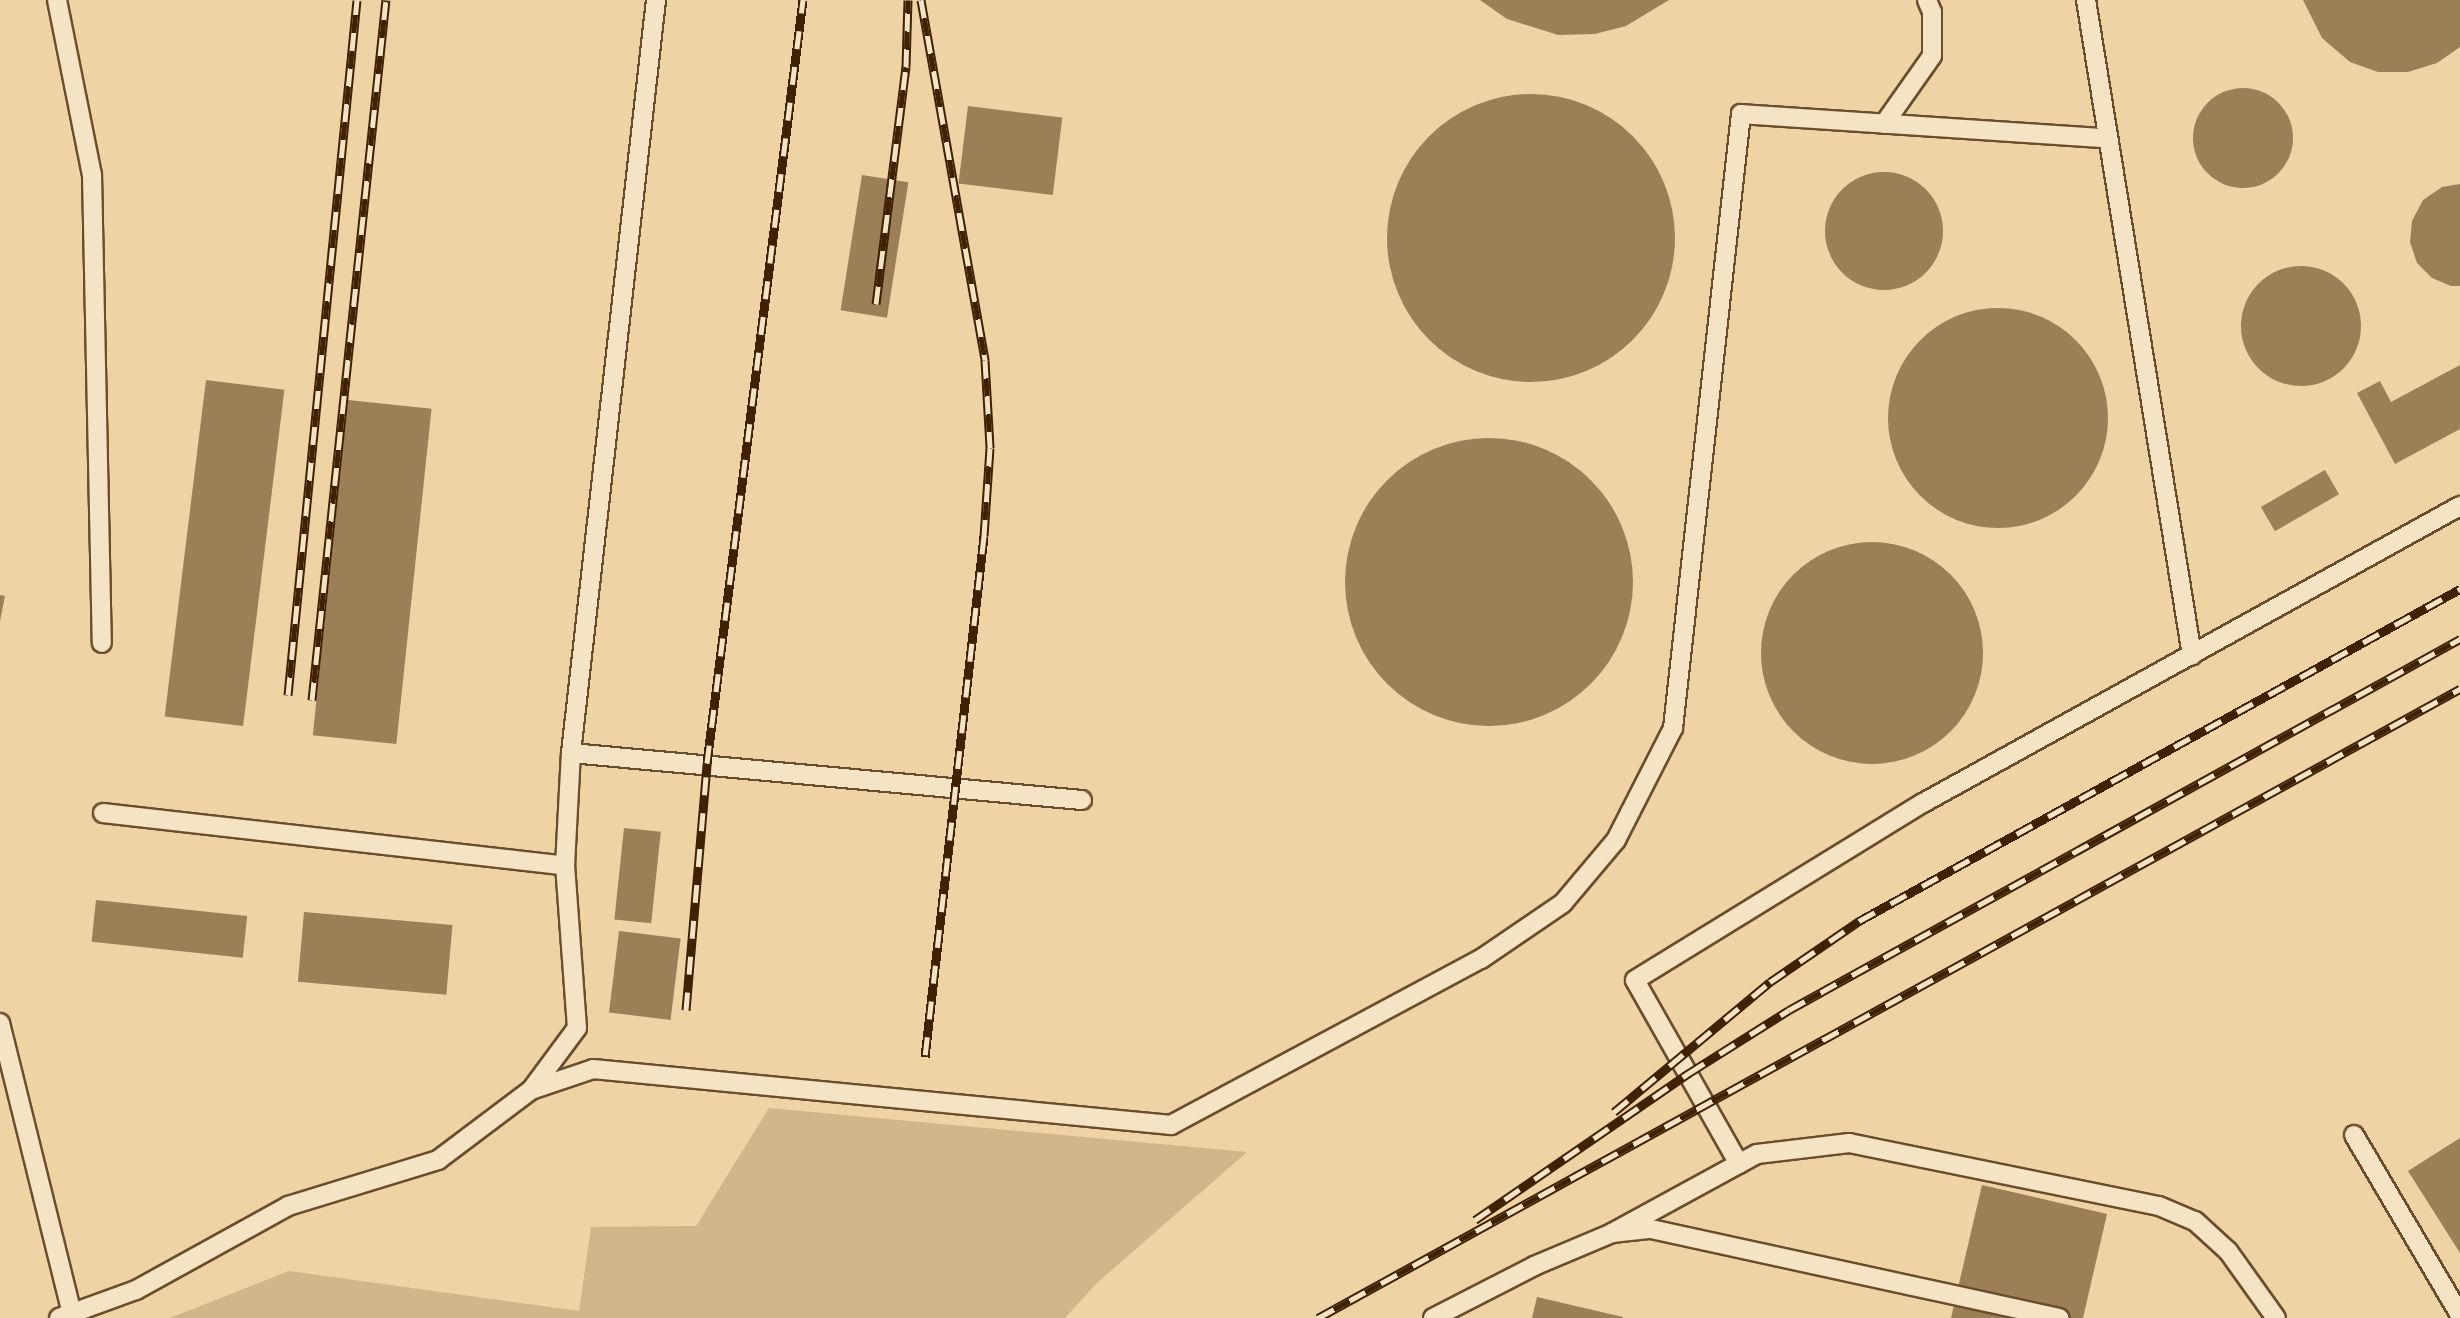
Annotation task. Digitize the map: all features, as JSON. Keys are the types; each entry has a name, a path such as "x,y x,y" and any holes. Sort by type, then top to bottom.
{"lane":[{"path":"57,0 92,175 102,643"},
{"path":"0,1023 66,1316 136,1290 288,1206 438,1160 531,1090 577,1028 565,866 571,753 656,0"},
{"path":"1884,124 1932,56 1932,12 1927,0"},
{"path":"2086,0 2192,655"},
{"path":"531,1090 593,1069 1171,1125 1481,959 1563,903 1616,840 1673,728 1741,114 2107,138"},
{"path":"1739,1164 1635,980 1923,803 2460,506"},
{"path":"571,753 1082,800"},
{"path":"103,813 565,866"},
{"path":"2354,1135 2460,1315"},
{"path":"1433,1318 1534,1266 1612,1233 1757,1154 1849,1143 2159,1206 2195,1221 2228,1251 2276,1318"},
{"path":"1612,1233 1651,1229 2059,1318"}],"shaded area":[{"path":"769,1108 1247,1152 1097,1283 1065,1318 170,1318 289,1271 579,1311 591,1227 696,1226"}],"building":[{"path":"1480,0 1669,0 1626,26 1595,34 1558,35 1507,19"},
{"path":"2303,0 2460,0 2460,47 2437,63 2408,72 2378,72 2350,62 2322,38"},
{"path":"2243,88 2262,92 2278,103 2289,119 2293,138 2289,157 2278,173 2262,184 2243,188 2224,184 2208,173 2197,157 2193,138 2197,119 2208,103 2224,92"},
{"path":"1531,94 1559,97 1586,105 1611,118 1633,136 1651,158 1664,183 1672,210 1675,238 1672,266 1664,293 1651,318 1633,340 1611,358 1586,371 1559,379 1531,382 1503,379 1476,371 1451,358 1429,340 1411,318 1398,293 1390,266 1387,238 1390,210 1398,183 1411,158 1429,136 1451,118 1476,105 1503,97"},
{"path":"968,106 1062,118 1053,195 958,183"},
{"path":"1884,172 1907,176 1926,189 1939,208 1943,231 1939,254 1926,273 1907,286 1884,290 1861,286 1842,273 1829,254 1825,231 1829,208 1842,189 1861,176"},
{"path":"862,175 908,182 887,318 841,310"},
{"path":"2460,184 2460,286 2451,286 2432,278 2417,263 2410,242 2412,221 2423,200 2442,187"},
{"path":"2301,266 2324,271 2343,284 2356,303 2361,326 2356,349 2343,368 2324,381 2301,386 2278,381 2259,368 2246,349 2241,326 2246,303 2259,284 2278,271"},
{"path":"1998,308 2040,316 2076,340 2100,376 2108,418 2100,460 2076,496 2040,520 1998,528 1956,520 1920,496 1896,460 1888,418 1896,376 1920,340 1956,316"},
{"path":"2460,365 2460,429 2395,464 2357,393 2380,381 2391,402"},
{"path":"206,380 284,390 243,726 165,716"},
{"path":"348,400 432,409 396,744 313,735"},
{"path":"1489,438 1517,441 1544,449 1569,462 1591,480 1609,502 1622,527 1630,554 1633,582 1630,610 1622,637 1609,662 1591,684 1569,702 1544,715 1517,723 1489,726 1461,723 1434,715 1409,702 1387,684 1369,662 1356,637 1348,610 1345,582 1348,554 1356,527 1369,502 1387,480 1409,462 1434,449 1461,441"},
{"path":"2325,470 2339,494 2275,531 2261,507"},
{"path":"1872,542 1894,544 1914,551 1934,561 1950,575 1964,591 1974,611 1981,631 1981,675 1974,695 1964,715 1950,731 1934,745 1914,755 1894,762 1872,764 1850,762 1830,755 1810,745 1794,731 1780,715 1770,695 1763,675 1761,653 1763,631 1770,611 1780,591 1794,575 1810,561 1830,551 1850,544"},
{"path":"0,595 5,596 0,621"},
{"path":"624,828 661,832 651,923 614,919"},
{"path":"96,900 247,916 243,958 92,942"},
{"path":"304,912 452,925 446,995 298,982"},
{"path":"619,931 681,939 671,1020 609,1012"},
{"path":"2460,1138 2460,1253 2408,1171"},
{"path":"1982,1185 2107,1214 2083,1318 1951,1318"},
{"path":"1537,1297 1623,1317 1623,1318 1532,1318"}],"railway":[{"path":"288,695 357,0"},
{"path":"312,700 386,0"},
{"path":"686,1010 707,763 803,0"},
{"path":"876,304 906,67 908,0"},
{"path":"921,0 985,360 990,448 984,536 925,1057"},
{"path":"1614,1112 1770,982 1859,921 2460,589"},
{"path":"1475,1220 1689,1073 1789,1010 2460,639"},
{"path":"1318,1318 2460,689"}]}
